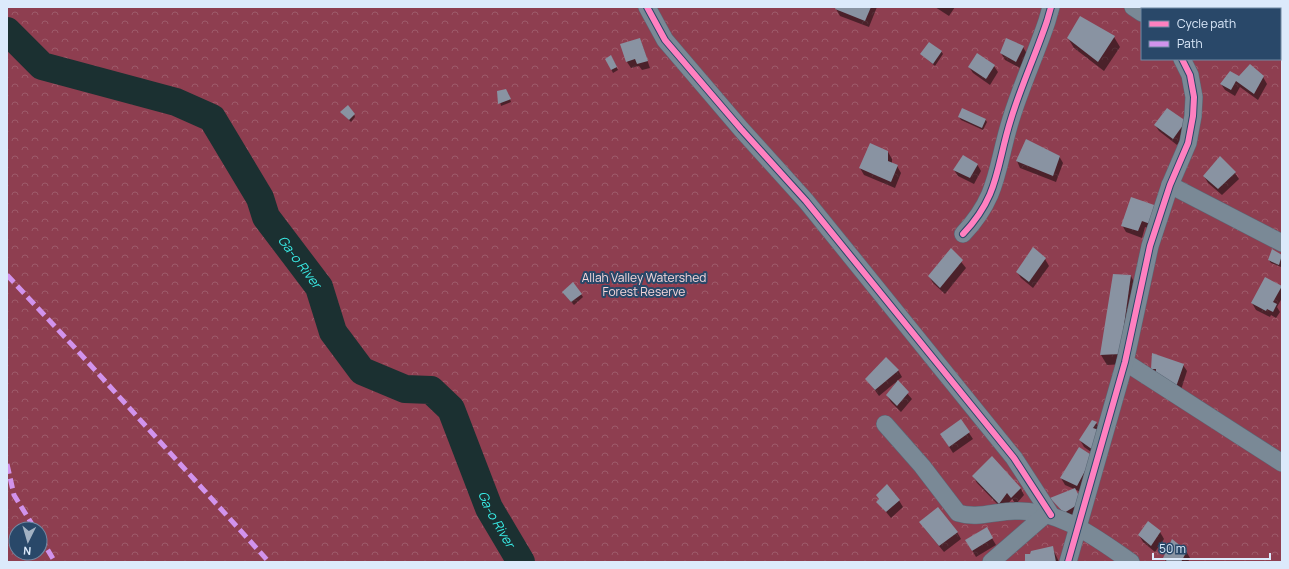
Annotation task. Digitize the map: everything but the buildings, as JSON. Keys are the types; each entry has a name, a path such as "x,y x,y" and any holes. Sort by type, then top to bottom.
{"street":[{"path":"647,7 665,40 741,129 811,207 1014,458 1049,514"},
{"path":"963,234 977,219 996,180 1010,121 1043,34 1051,7"},
{"path":"1068,562 1125,362 1150,246 1170,185 1188,143 1193,116 1194,97 1190,75 1182,60"},
{"path":"1170,185 1282,243"},
{"path":"1125,362 1282,463"},
{"path":"885,424 922,466 958,513 971,516 1016,510 1049,514 1078,526 1131,562"},
{"path":"991,562 1049,514"}],"green space":[{"name":"Allah Valley Watershed Forest Reserve","path":"7,7 1282,7 1282,562 7,562"}],"waterway":[{"name":"Ga-o River","path":"7,31 42,66 176,102 212,118 260,198 266,217 319,287 333,332 362,371 405,389 431,390 451,409 489,508 521,562"}],"marked path":[{"path":"7,275 269,562"},
{"path":"7,464 14,495 30,521"},
{"path":"48,550 55,562"}],"cycle path":[{"path":"647,7 665,40 741,129 806,201 1014,458 1051,515"},
{"path":"963,234 975,220 990,193 1015,107 1043,33 1051,7"},
{"path":"1068,562 1125,362 1150,246 1170,185 1188,143 1193,116 1194,97 1190,75 1182,60"}]}
